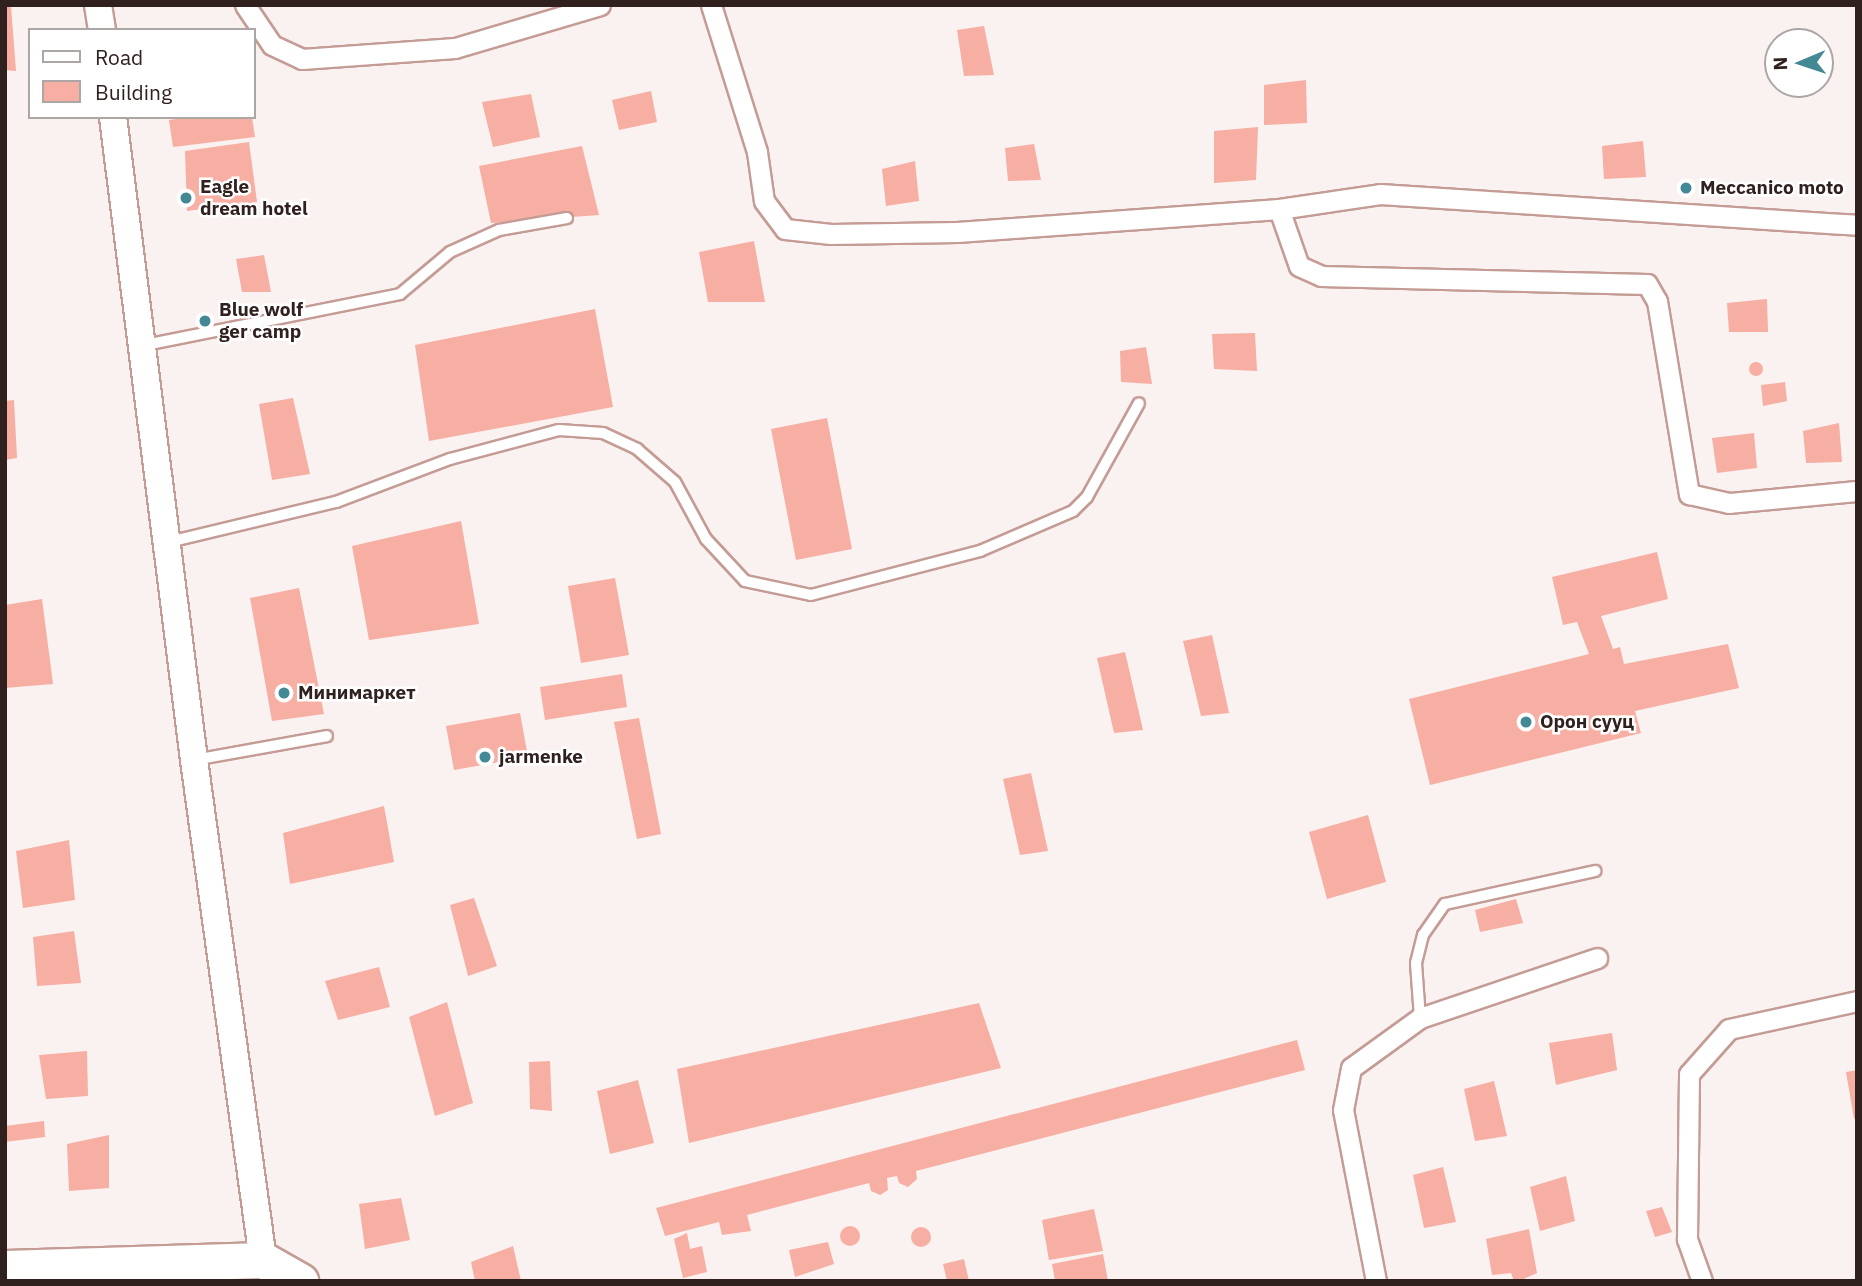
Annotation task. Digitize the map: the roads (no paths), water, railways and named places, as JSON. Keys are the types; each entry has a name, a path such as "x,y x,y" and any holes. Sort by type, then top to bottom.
{"highway":[{"path":"5,1268 263,1260 300,1281"}],"main road":[{"path":"98,5 102,28"},
{"path":"113,119 144,345 194,760 263,1260"}],"street":[{"path":"245,5 272,44 302,59 455,48 600,5"},
{"path":"711,5 757,152 764,201 785,229 831,234 957,232 1279,209 1380,194 1857,225"},
{"path":"1279,209 1299,266 1321,276 1647,284 1657,301 1689,494 1729,503 1857,491"},
{"path":"1376,1281 1343,1110 1351,1068 1420,1018 1597,958"},
{"path":"1702,1281 1687,1239 1689,1074 1729,1029 1857,1001"}],"lane":[{"path":"144,345 400,294 450,252 499,230 567,218"},
{"path":"166,543 336,502 450,459 559,430 603,433 637,449 675,482 706,539 745,581 811,595 980,551 1073,511 1087,496 1139,403"},
{"path":"194,760 327,736"},
{"path":"1420,1018 1416,963 1423,935 1445,904 1595,871"}],"place":[{"name":"Meccanico moto","path":"1686,188"},
{"name":"Eagle dream hotel","path":"186,198"},
{"name":"Blue wolf ger camp","path":"205,321"},
{"name":"Минимаркет","path":"284,693"},
{"name":"Орон сууц","path":"1526,722"},
{"name":"jarmenke","path":"485,757"}]}
